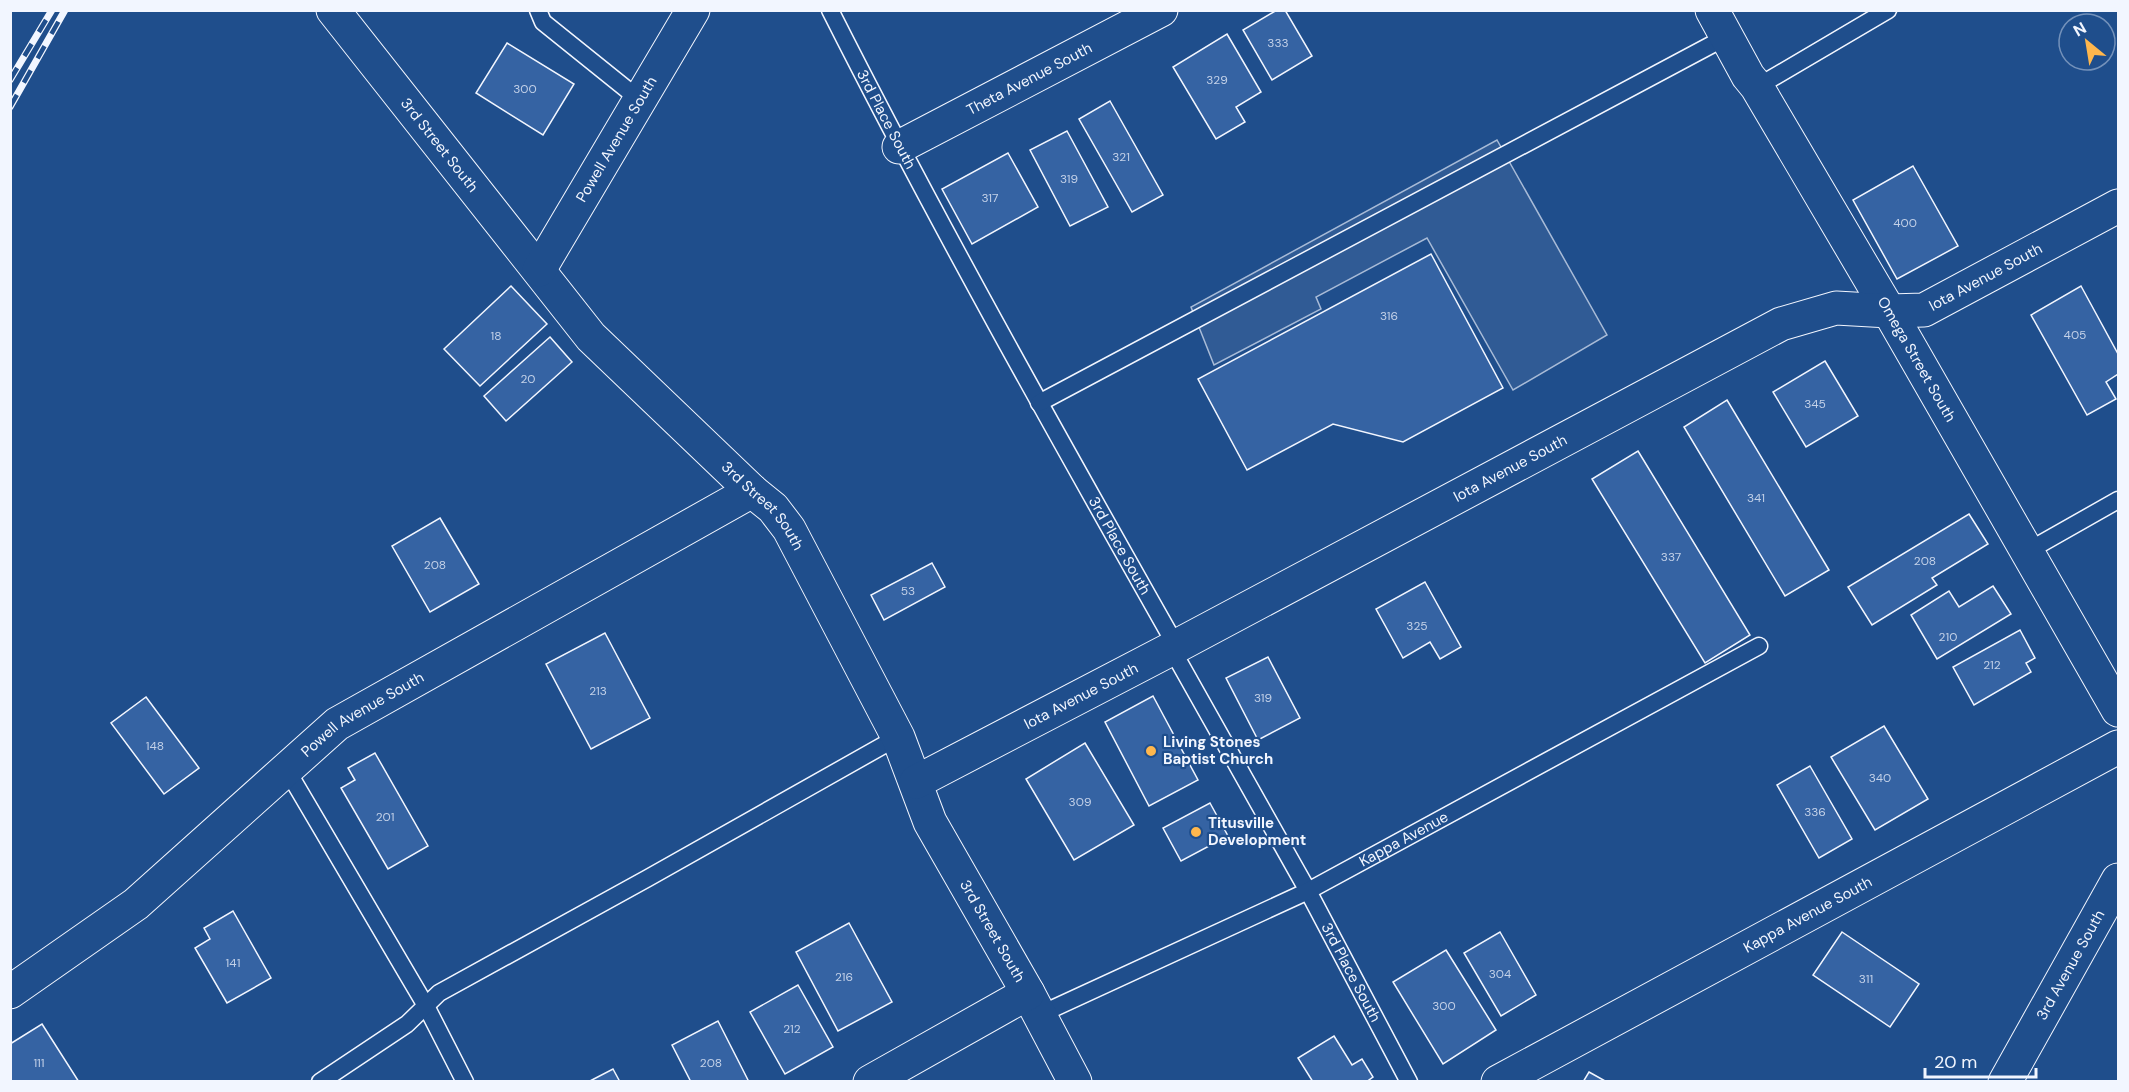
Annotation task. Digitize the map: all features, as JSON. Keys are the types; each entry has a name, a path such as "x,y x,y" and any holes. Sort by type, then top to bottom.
{"street":[{"name":"3rd Street South","path":"333,10 591,336 752,491 773,508 789,529 898,737 930,822 1034,1004 1075,1082"},
{"name":"Powell Avenue South","path":"539,270 693,10"},
{"name":"Theta Avenue South","path":"899,147 1161,10"},
{"name":"Omega Street South","path":"1719,24 1889,311 2118,710"},
{"name":"Iota Avenue South","path":"916,782 1173,648 1781,324 1836,308 1924,310 2118,206"},
{"name":"Powell Avenue South","path":"10,992 136,904 337,724 752,491"},
{"name":"Kappa Avenue South","path":"1498,1082 2118,747"},
{"name":"3rd Avenue South","path":"2004,1082 2118,880"},
{"path":"870,1082 1034,1004"}],"lane":[{"path":"538,10 543,22 640,100"},
{"name":"3rd Place South","path":"830,10 899,147 1039,403 1170,635 1179,662 1308,891 1409,1082"},
{"path":"1757,87 1888,10"},
{"path":"1039,403 1719,24"},
{"path":"2028,551 2118,500"},
{"name":"Kappa Avenue","path":"1034,1004 1308,891 1759,646"},
{"path":"320,1082 407,1024 439,993 898,737"},
{"path":"287,770 426,1006 465,1082"}],"shaded area":[{"path":"1497,140 1607,335 1513,390 1427,238 1316,297 1321,309 1214,365 1191,307"}],"building":[{"path":"1277,10 1285,10 1312,56 1272,80 1243,30"},
{"path":"1227,34 1261,92 1236,107 1245,122 1216,139 1173,67"},
{"path":"507,43 574,84 543,135 476,93"},
{"path":"1110,101 1163,195 1132,212 1079,119"},
{"path":"1067,131 1108,207 1070,226 1030,150"},
{"path":"1008,153 1038,207 972,244 942,189"},
{"path":"1913,166 1958,246 1897,279 1853,200"},
{"path":"1431,254 1503,388 1403,442 1333,424 1247,470 1198,379"},
{"path":"511,286 547,324 480,386 444,349"},
{"path":"2081,286 2118,354 2118,374 2106,382 2116,399 2087,415 2031,315"},
{"path":"550,337 572,362 506,421 484,396"},
{"path":"1825,361 1858,416 1806,447 1773,392"},
{"path":"1727,400 1829,570 1785,596 1684,427"},
{"path":"1638,451 1750,635 1705,663 1592,479"},
{"path":"1969,514 1988,544 1932,578 1937,585 1872,625 1848,587"},
{"path":"440,518 479,584 430,612 392,546"},
{"path":"932,563 945,587 884,620 871,595"},
{"path":"1425,582 1461,647 1440,659 1430,642 1403,658 1376,609"},
{"path":"1993,586 2011,614 1937,659 1911,615 1949,591 1959,607"},
{"path":"2020,630 2035,658 2026,663 2031,672 1974,705 1953,667"},
{"path":"605,633 650,718 591,749 546,664"},
{"path":"1268,657 1300,718 1258,740 1226,678"},
{"name":"Living Stones Baptist Church","path":"1153,696 1198,780 1149,806 1105,722"},
{"path":"146,697 199,768 164,794 111,723"},
{"path":"1884,726 1928,799 1875,830 1831,757"},
{"path":"1085,743 1134,825 1074,860 1026,779"},
{"path":"375,753 428,846 388,869 341,788 355,780 348,768"},
{"path":"1810,766 1852,839 1819,858 1777,785"},
{"name":"Titusville Development","path":"1210,803 1228,836 1181,861 1163,828"},
{"path":"233,911 271,978 227,1003 195,948 210,939 204,928"},
{"path":"849,923 892,1002 838,1031 796,952"},
{"path":"1500,932 1536,995 1501,1016 1464,953"},
{"path":"1842,932 1919,984 1890,1027 1813,975"},
{"path":"1446,950 1496,1030 1443,1064 1393,982"},
{"path":"798,985 833,1047 785,1074 750,1012"},
{"path":"718,1021 749,1082 691,1082 672,1045"},
{"path":"42,1024 79,1082 10,1082 10,1044"},
{"path":"1334,1036 1352,1065 1362,1059 1373,1077 1366,1082 1313,1082 1298,1058"},
{"path":"613,1069 620,1082 588,1082"},
{"path":"1589,1072 1607,1082 1583,1082"}],"railway":[{"path":"10,80 52,10"},
{"path":"10,107 65,10"}],"place":[{"name":"Living Stones Baptist Church","path":"1151,751"},
{"name":"Titusville Development","path":"1196,832"}]}
